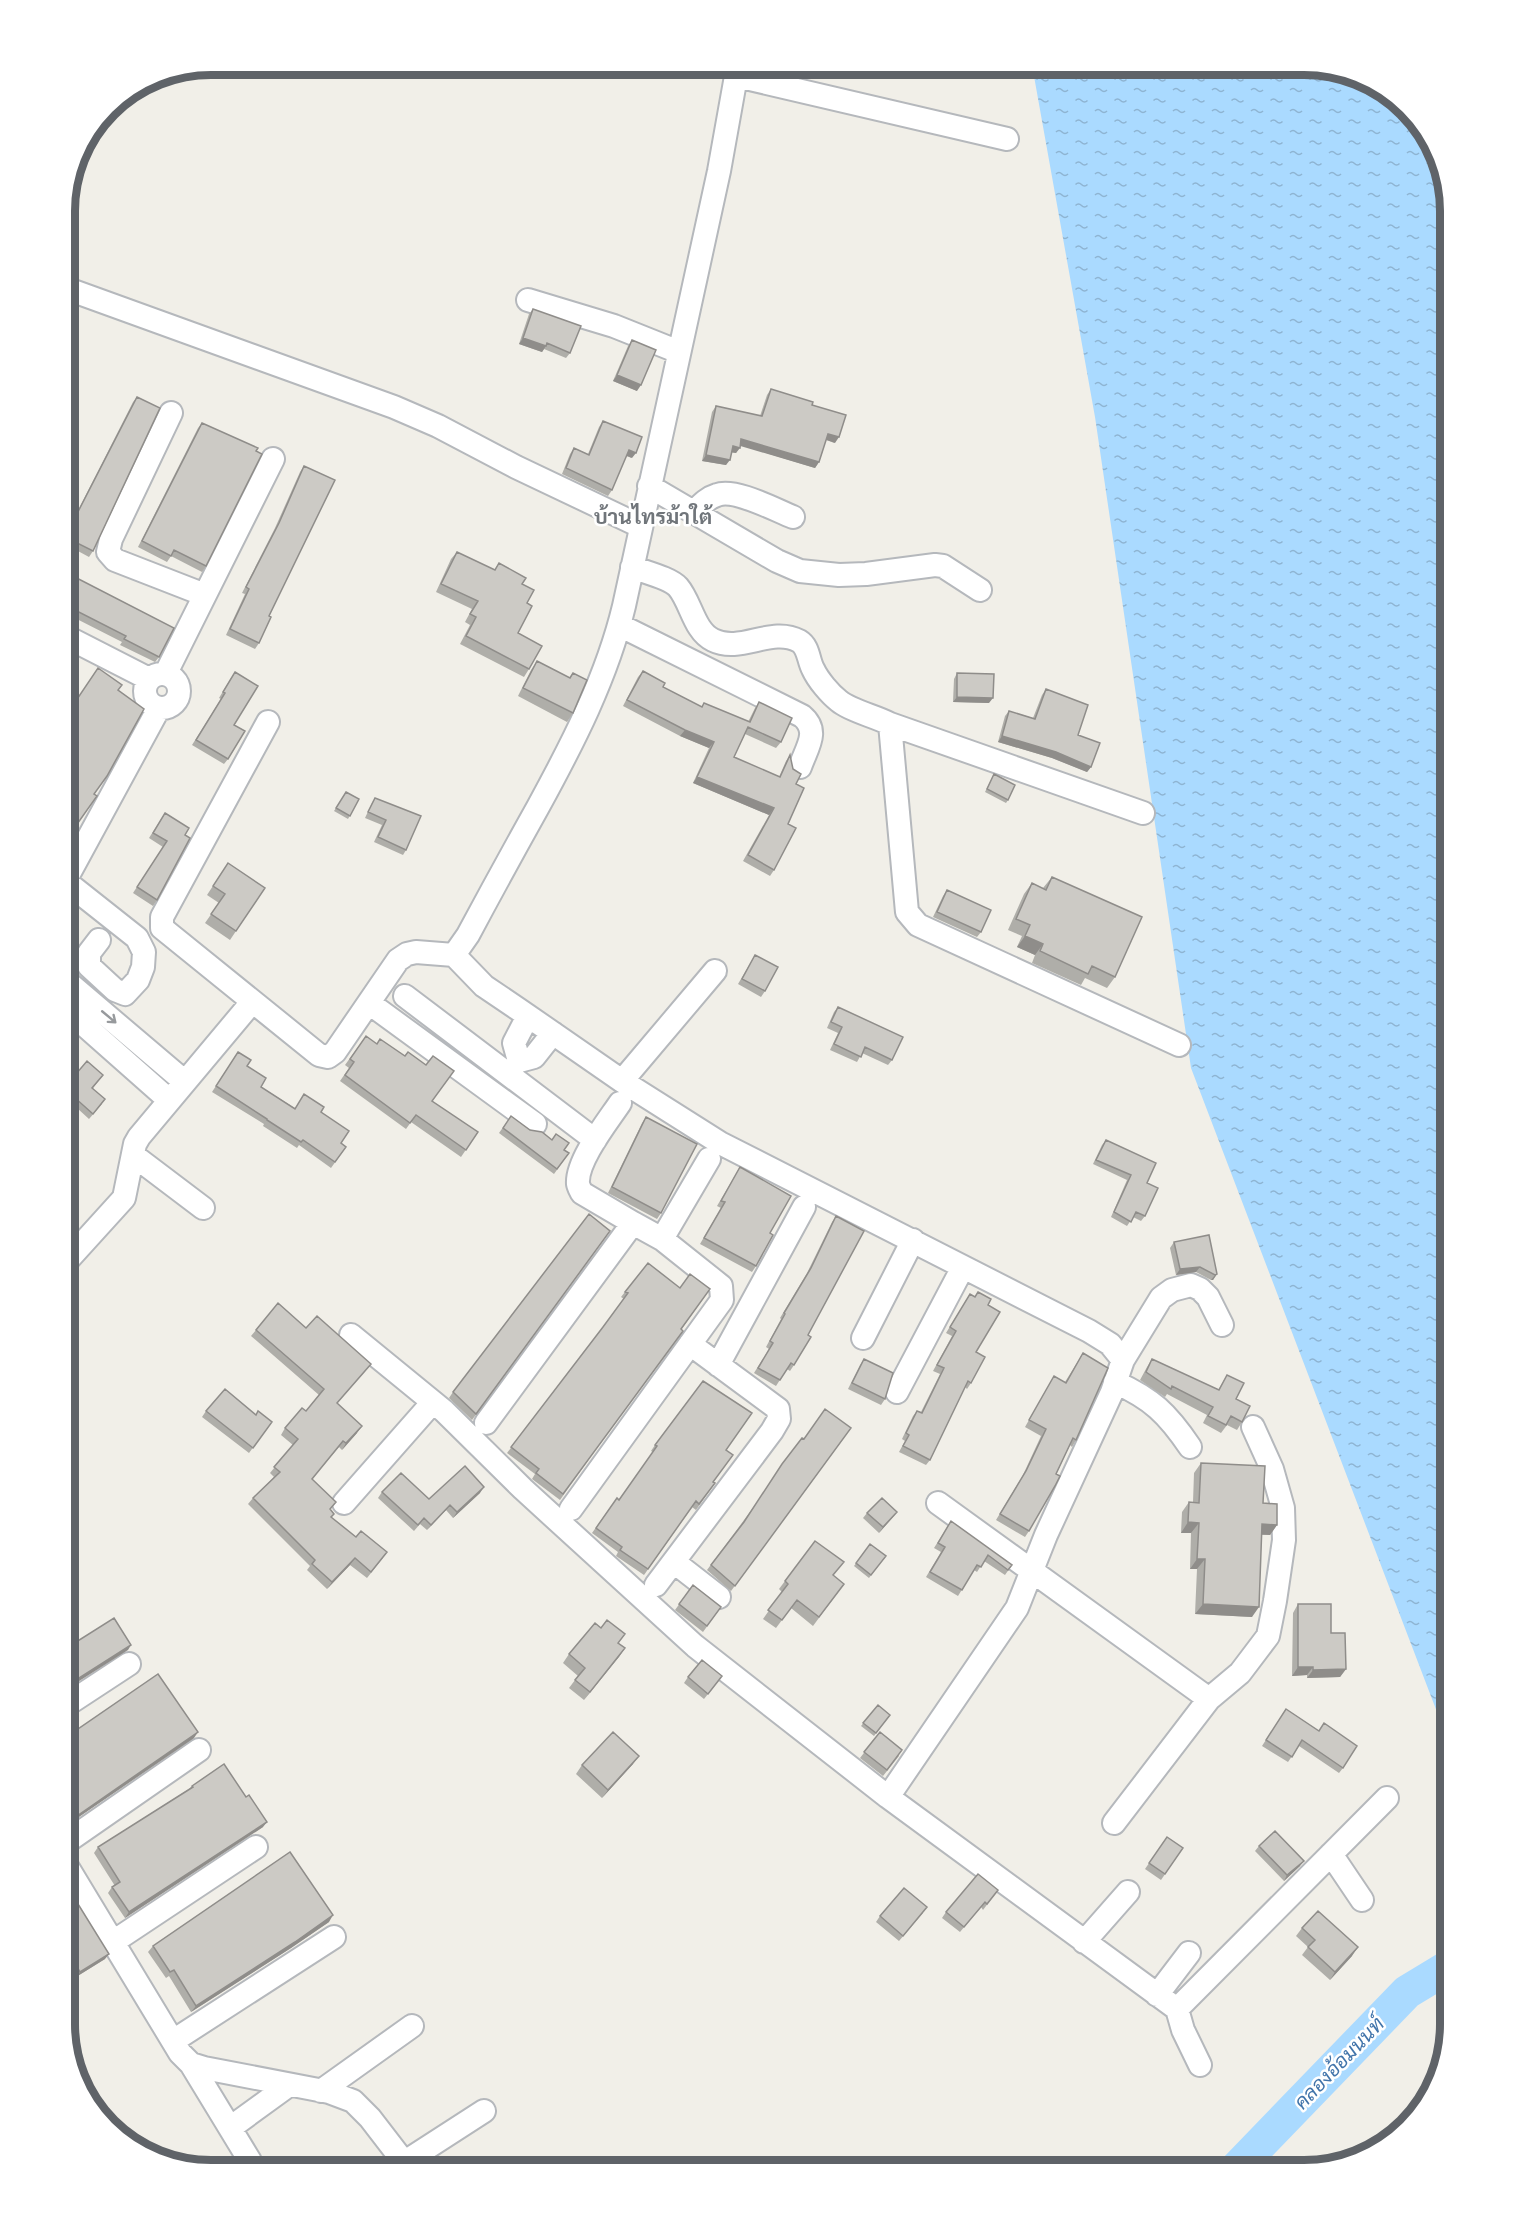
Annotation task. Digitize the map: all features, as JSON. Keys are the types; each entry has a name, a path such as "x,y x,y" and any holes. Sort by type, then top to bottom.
{"street":[{"path":"454,955 468,935 559,769 609,660 620,625 719,171 737,75"},
{"path":"757,75 1007,139"},
{"path":"75,292 394,407 438,426 516,467 640,526"},
{"path":"528,300 614,326 679,352"},
{"path":"171,413 111,539 108,552 115,560 205,595"},
{"path":"75,647 157,676 174,677 179,685 180,694 176,702 168,708 151,705 146,697 145,688 157,676 205,595 273,459"},
{"path":"650,486 777,561 800,571 838,575 866,574 935,565 943,566 980,590"},
{"path":"694,512 706,500 718,494 732,493 793,517"},
{"path":"632,567 673,583 679,588 699,626 712,640 731,645 767,638 787,638 799,641 805,647 814,671 841,703 890,724 1143,813"},
{"path":"620,625 802,716 810,723 813,731 800,767"},
{"path":"75,863 159,708"},
{"path":"268,722 162,917 161,923 162,928 319,1055 328,1057 335,1052 398,960 407,954 416,952 454,955 484,986 553,1033 621,1092 1089,1331 1110,1344 1123,1360"},
{"path":"890,724 907,912 912,919 918,925 1179,1045"},
{"path":"75,889 137,938 144,952 143,967 138,980 125,994 115,990 89,966 89,954 99,940"},
{"path":"571,1509 722,1300 721,1286 662,1239 582,1193 578,1184 582,1166 621,1092 715,970"},
{"path":"75,988 185,1082"},
{"path":"405,996 514,1068 595,1140"},
{"path":"75,1252 123,1198 139,1137 252,1002"},
{"path":"369,1002 534,1124"},
{"path":"514,1068 514,1043 528,1016"},
{"path":"75,1017 169,1100"},
{"path":"514,1068 534,1057 553,1033"},
{"path":"133,1155 203,1208"},
{"path":"662,1239 709,1159"},
{"path":"718,1365 804,1206"},
{"path":"486,1423 633,1223"},
{"path":"863,1338 913,1240"},
{"path":"897,1392 963,1267"},
{"path":"888,1797 1017,1608 1043,1540 1123,1360 1161,1298 1172,1290 1191,1285 1200,1289 1208,1297 1222,1325"},
{"path":"351,1335 433,1402 523,1489 695,1646 888,1797 1177,2010 1183,2030 1200,2064"},
{"path":"656,1585 779,1419 778,1409 690,1344"},
{"path":"1115,1382 1140,1393 1155,1404 1177,1428 1190,1447"},
{"path":"344,1503 433,1402"},
{"path":"1114,1823 1209,1699 1240,1673 1268,1636 1284,1540 1283,1508 1272,1469 1253,1427"},
{"path":"938,1503 1209,1699"},
{"path":"674,1562 719,1597"},
{"path":"75,1699 129,1664"},
{"path":"75,1835 199,1749"},
{"path":"1177,2010 1387,1798"},
{"path":"113,1942 256,1847"},
{"path":"1331,1854 1362,1900"},
{"path":"75,1881 249,2160"},
{"path":"1084,1942 1128,1892"},
{"path":"173,2041 334,1937"},
{"path":"1157,1995 1189,1953"},
{"path":"321,2091 412,2026"},
{"path":"191,2064 321,2091 353,2101 370,2118 402,2160"},
{"path":"230,2128 289,2085"},
{"path":"415,2160 484,2111"}],"water":[{"path":"1034,75 1312,75 1347,82 1364,89 1394,109 1406,121 1430,159 1439,194 1440,212 1440,1720 1191,1068 1095,417"}],"building":[{"path":"533,309 581,326 570,353 547,343 546,346 523,338"},
{"path":"632,340 656,350 641,385 617,375"},
{"path":"771,389 846,415 839,437 828,434 819,462 741,439 740,448 733,446 730,460 706,455 716,406 762,416"},
{"path":"137,397 160,408 93,551 75,542 75,518"},
{"path":"603,421 642,437 636,453 629,450 612,490 566,468 574,448 589,455"},
{"path":"202,423 258,448 256,451 262,454 206,566 174,550 171,556 142,541"},
{"path":"304,466 335,480 269,616 271,617 259,643 230,629 249,589 246,587 279,523"},
{"path":"457,552 495,570 499,563 526,578 522,584 534,590 527,603 532,606 518,633 542,646 529,669 466,636 476,617 470,614 478,601 441,584"},
{"path":"75,577 174,628 159,657 124,639 126,636 75,610"},
{"path":"537,661 570,678 573,673 587,680 573,713 523,688"},
{"path":"98,668 122,685 118,690 144,709 107,776 94,794 97,796 75,827 75,702"},
{"path":"643,671 665,683 663,687 702,707 704,703 750,722 759,702 792,718 781,742 748,727 734,757 780,777 790,755 793,769 801,774 796,784 804,788 788,824 796,828 774,870 748,855 774,808 697,777 714,742 685,730 627,700"},
{"path":"235,672 258,686 234,725 245,731 228,759 196,740"},
{"path":"957,673 994,674 993,698 957,697"},
{"path":"1046,689 1088,705 1078,735 1100,743 1091,767 1056,752 1002,736 1009,711 1035,719"},
{"path":"994,774 1015,785 1008,800 987,789"},
{"path":"346,792 359,799 350,816 336,808"},
{"path":"375,798 421,816 406,850 378,837 386,820 368,812"},
{"path":"165,813 189,828 185,835 190,838 157,900 137,887 167,841 153,833"},
{"path":"228,863 265,888 236,931 211,914 225,894 213,886"},
{"path":"1052,877 1142,917 1115,977 1092,966 1088,974 1040,951 1043,944 1025,936 1030,925 1016,919 1032,883 1046,890"},
{"path":"947,890 991,910 981,932 937,912"},
{"path":"755,955 778,967 765,991 742,979"},
{"path":"838,1007 903,1037 892,1060 865,1047 861,1057 834,1044 842,1027 831,1022"},
{"path":"366,1036 377,1044 380,1039 405,1056 408,1052 426,1065 433,1056 454,1071 432,1101 478,1132 466,1150 416,1115 410,1123 345,1075 354,1062 350,1059"},
{"path":"238,1052 251,1060 247,1066 266,1078 261,1087 295,1109 304,1094 324,1107 321,1112 349,1131 341,1143 346,1147 335,1162 216,1086"},
{"path":"87,1061 103,1075 92,1088 105,1099 93,1114 75,1098 76,1074"},
{"path":"511,1116 530,1130 542,1132 552,1140 556,1134 569,1143 564,1150 569,1153 557,1169 503,1128"},
{"path":"646,1117 697,1144 661,1213 612,1187"},
{"path":"1106,1140 1156,1163 1147,1183 1158,1188 1145,1216 1136,1212 1131,1222 1114,1212 1131,1175 1096,1160"},
{"path":"740,1167 791,1196 770,1233 773,1235 756,1266 704,1238 725,1202 721,1201"},
{"path":"589,1214 610,1231 476,1414 453,1392"},
{"path":"836,1216 864,1231 808,1335 811,1337 794,1365 791,1363 780,1380 758,1368 773,1343 770,1341 784,1313 811,1268"},
{"path":"1209,1235 1217,1274 1200,1267 1180,1269 1174,1242"},
{"path":"648,1263 680,1288 690,1274 710,1289 681,1329 683,1331 563,1494 536,1473 539,1469 511,1447 603,1327 628,1293 625,1292"},
{"path":"978,1292 991,1299 988,1305 1000,1312 976,1352 985,1357 971,1383 968,1381 930,1460 903,1446 909,1435 906,1433 917,1411 922,1413 944,1368 937,1365 956,1331 950,1327 970,1294 975,1297"},
{"path":"278,1303 306,1328 317,1316 371,1364 337,1403 362,1426 346,1443 343,1441 312,1479 336,1502 330,1509 334,1514 331,1517 356,1537 361,1531 387,1552 371,1572 355,1558 332,1582 312,1564 315,1560 253,1498 280,1472 274,1467 298,1439 285,1428 302,1408 306,1411 324,1389 256,1330"},
{"path":"1083,1353 1108,1368 1076,1440 1073,1438 1056,1474 1060,1476 1029,1531 1000,1514 1026,1471 1046,1429 1029,1420 1054,1376 1066,1383"},
{"path":"864,1359 893,1373 885,1399 852,1383"},
{"path":"1152,1359 1219,1390 1227,1375 1244,1383 1236,1399 1250,1406 1242,1422 1231,1416 1226,1425 1208,1416 1213,1407 1172,1386 1171,1389 1146,1372"},
{"path":"703,1381 752,1413 726,1450 733,1455 713,1482 715,1483 699,1504 696,1501 648,1569 620,1550 622,1547 596,1528 617,1498 619,1500 657,1446 655,1445"},
{"path":"225,1389 256,1415 258,1411 272,1422 253,1448 206,1411"},
{"path":"825,1409 851,1428 735,1586 711,1565 744,1522 782,1464 802,1438 804,1439"},
{"path":"1201,1463 1265,1466 1263,1503 1277,1504 1277,1525 1262,1524 1259,1607 1203,1604 1205,1559 1197,1559 1199,1523 1188,1522 1189,1502 1199,1503"},
{"path":"465,1466 484,1487 457,1512 450,1505 431,1525 424,1518 418,1525 382,1492 401,1473 429,1499"},
{"path":"882,1498 897,1512 883,1527 867,1513"},
{"path":"951,1521 1012,1565 1008,1570 988,1555 981,1567 977,1565 962,1590 930,1572 945,1547 938,1543"},
{"path":"815,1541 844,1562 833,1575 844,1584 819,1617 797,1600 782,1620 768,1610 788,1584 785,1581"},
{"path":"870,1544 886,1556 871,1575 856,1563"},
{"path":"693,1585 721,1607 707,1626 679,1604"},
{"path":"1298,1604 1331,1604 1331,1633 1345,1633 1346,1669 1313,1670 1313,1667 1298,1667"},
{"path":"114,1618 131,1645 75,1681 75,1643"},
{"path":"607,1620 625,1634 618,1643 625,1648 590,1692 575,1680 585,1668 569,1654 595,1623 601,1628"},
{"path":"702,1660 722,1676 708,1694 688,1677"},
{"path":"158,1674 198,1732 75,1817 75,1731"},
{"path":"878,1705 890,1715 876,1733 863,1723"},
{"path":"1286,1709 1319,1731 1324,1723 1357,1746 1343,1768 1302,1740 1292,1757 1266,1740"},
{"path":"613,1732 639,1756 608,1790 582,1765"},
{"path":"880,1732 902,1750 887,1770 864,1752"},
{"path":"224,1764 246,1797 249,1795 267,1822 129,1912 112,1887 120,1882 98,1847 193,1787"},
{"path":"1275,1831 1304,1861 1287,1875 1259,1846"},
{"path":"1167,1837 1183,1848 1165,1874 1149,1863"},
{"path":"290,1852 333,1915 196,2006 174,1970 170,1972 153,1946"},
{"path":"978,1874 998,1890 964,1927 946,1912"},
{"path":"904,1888 927,1907 903,1936 880,1916"},
{"path":"75,1899 109,1954 80,1972 75,1963"},
{"path":"1318,1911 1358,1947 1335,1972 1308,1947 1315,1940 1302,1928"}],"waterway":[{"name":"คลองอ้อมนนท์","path":"1245,2160 1407,1992 1440,1972"}],"district":[{"name":"บ้านไทรม้าใต้","path":"653,517"}]}
